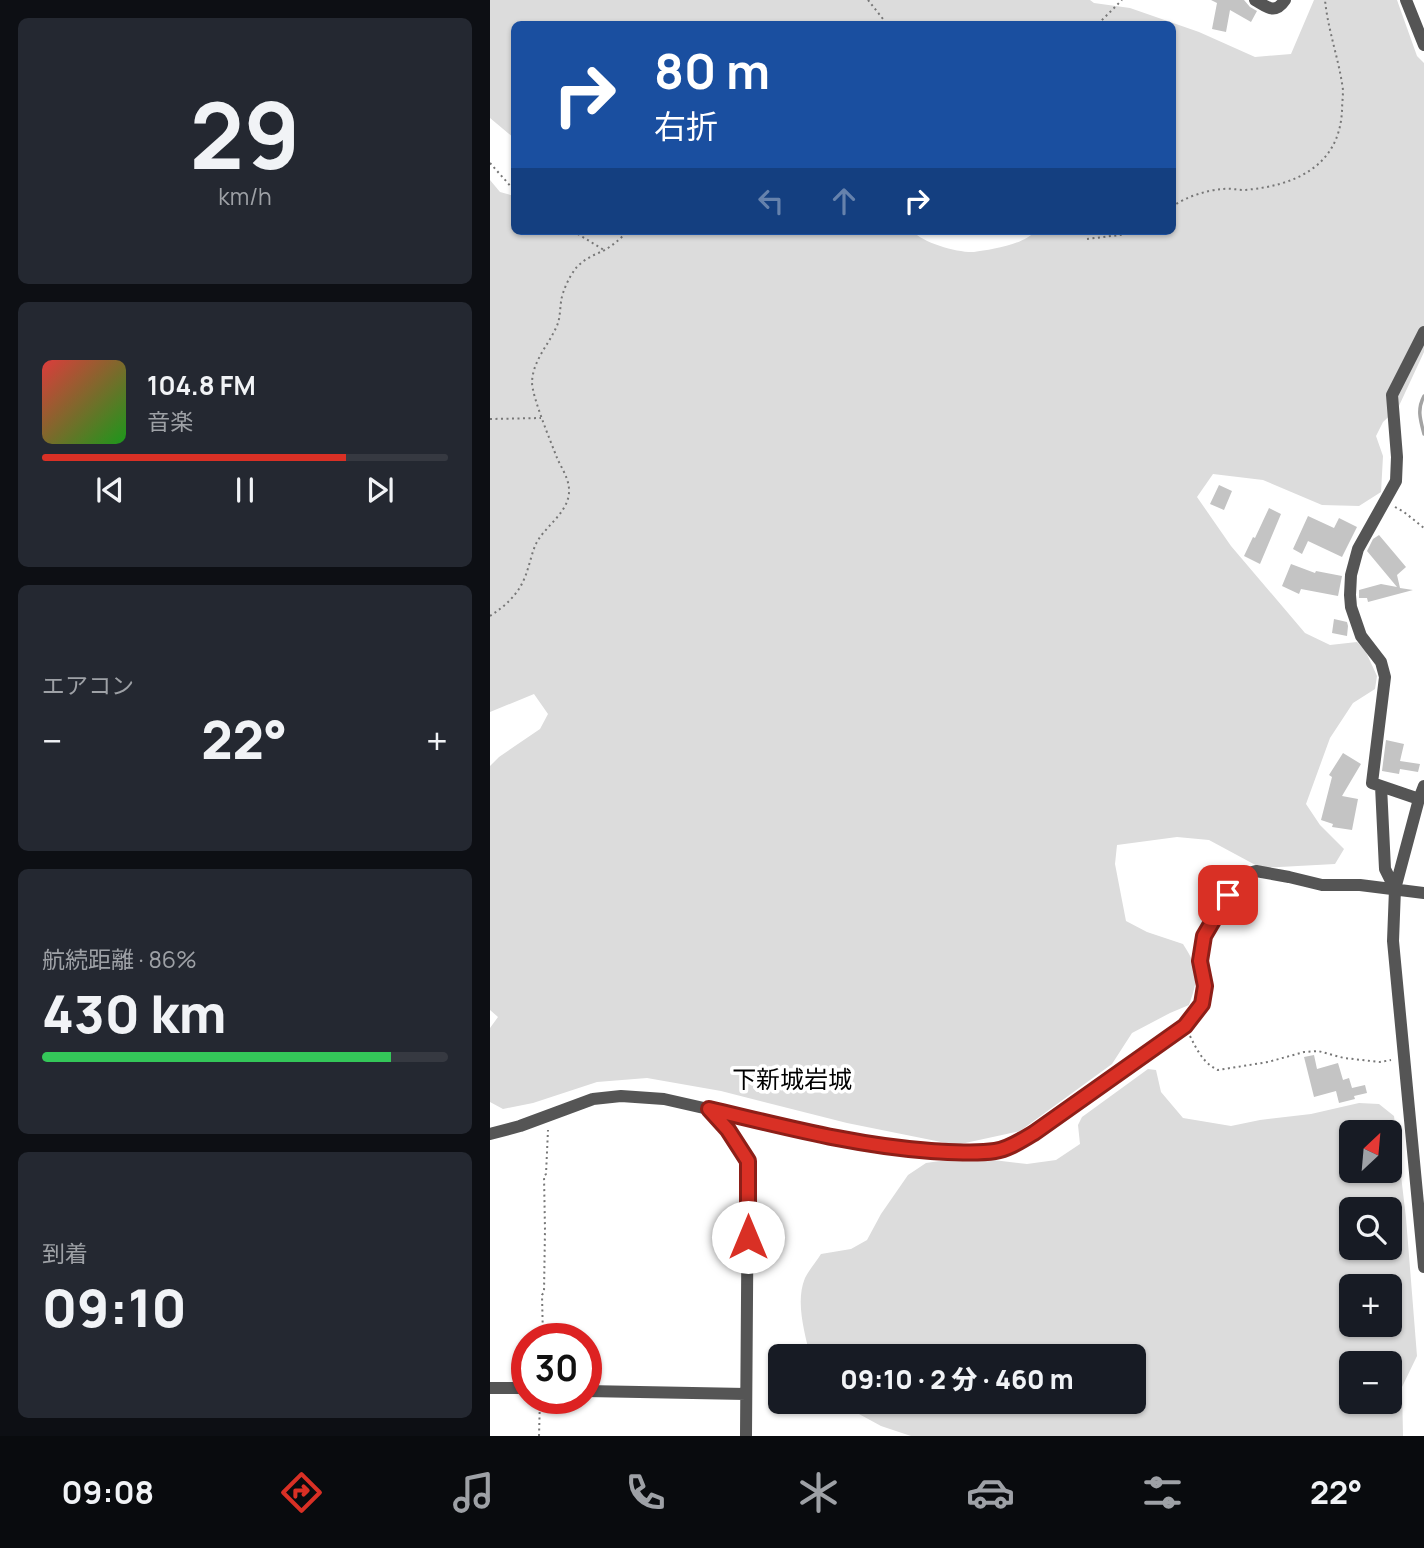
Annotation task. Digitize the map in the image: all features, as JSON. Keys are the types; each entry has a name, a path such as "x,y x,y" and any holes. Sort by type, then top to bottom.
{"street":[{"path":"1255,0 1277,9 1285,0"},
{"path":"1406,0 1424,44"},
{"path":"1419,799 1372,783 1385,677 1381,662 1361,636 1351,607 1350,595 1351,575 1358,549 1396,481 1397,457 1392,396 1424,332"},
{"path":"1381,786 1385,869 1395,889"},
{"path":"1424,786 1395,889 1393,941 1424,1266"},
{"path":"490,1134 593,1099 621,1096 664,1099 891,1148 948,1152 996,1151 1034,1133 1185,1026 1202,1004 1205,986 1200,961 1204,936 1241,875 1256,872 1322,885 1360,885 1424,893"},
{"path":"709,1109 728,1130 748,1161 747,1436"},
{"path":"490,1388 511,1388"},
{"path":"602,1391 746,1394"}],"path":[{"path":"868,0 885,21"},
{"path":"1101,21 1122,0"},
{"path":"1176,205 1223,188 1244,190 1282,183 1307,173 1330,153 1341,127 1343,91 1325,0"},
{"path":"490,163 511,187"},
{"path":"580,235 604,250"},
{"path":"490,616 505,606 515,594 524,578 538,538 562,510 569,494 568,479 542,418 532,384 534,369 558,321 561,299 576,267 624,235"},
{"path":"1087,239 1123,235"},
{"path":"490,419 542,418"},
{"path":"1384,502 1404,512 1424,528"},
{"path":"1185,1026 1200,1056 1218,1070 1318,1051 1344,1058 1380,1062 1404,1059"},
{"path":"543,1323 544,1176 548,1115"},
{"path":"539,1436 540,1414"}],"shaded area":[{"path":"490,0 1090,0 1094,3 1130,8 1167,21 511,21 511,136 490,118"},
{"path":"1314,0 1397,0 1417,56 1424,63 1424,352 1398,408 1383,422 1376,436 1383,456 1381,492 1359,506 1322,505 1263,480 1213,474 1197,497 1231,546 1305,633 1330,645 1357,642 1365,650 1377,676 1375,689 1353,703 1330,738 1306,804 1320,825 1344,849 1335,864 1261,868 1209,840 1177,837 1117,845 1115,864 1126,921 1147,932 1183,944 1196,973 1189,1005 1132,1033 1112,1064 1020,1131 956,1145 847,1123 721,1091 647,1078 597,1082 533,1103 503,1109 490,1102 490,1028 498,1017 490,1010 490,766 540,729 548,714 534,694 490,712 490,180 500,192 511,195 511,235 918,235 941,246 974,252 1016,243 1030,236 1176,235 1176,24 1255,57 1291,54"},
{"path":"1148,1069 1156,1070 1161,1092 1183,1118 1231,1126 1311,1114 1359,1103 1379,1104 1394,1116 1394,1120 1339,1120 1339,1183 1402,1183 1417,1356 1402,1387 1403,1436 911,1436 881,1426 859,1414 1146,1414 1146,1344 807,1344 801,1307 805,1278 821,1254 851,1249 867,1240 908,1175 926,1163 968,1157 1027,1164 1056,1160 1080,1144 1078,1125 1082,1117"}],"building":[{"path":"1211,0 1244,0 1257,11 1251,22 1230,10 1226,32 1212,29 1217,3"},
{"path":"1219,485 1232,491 1224,510 1210,504"},
{"path":"1269,508 1281,514 1260,564 1244,556"},
{"path":"1308,516 1334,528 1339,518 1357,527 1342,557 1308,541 1302,554 1293,549"},
{"path":"1379,535 1406,567 1397,575 1400,588 1413,590 1368,602 1367,598 1359,598 1359,590 1381,584 1397,587 1367,551 1373,539"},
{"path":"1291,564 1315,573 1342,576 1338,596 1301,589 1299,594 1282,586"},
{"path":"1334,619 1347,622 1347,636 1332,633"},
{"path":"1386,740 1404,744 1400,761 1420,764 1418,772 1400,769 1399,774 1382,771"},
{"path":"1343,753 1361,764 1342,796 1358,799 1352,830 1332,827 1333,824 1321,820 1332,777 1329,775"},
{"path":"1314,1055 1317,1069 1338,1063 1343,1080 1349,1078 1352,1088 1365,1085 1367,1093 1339,1103 1336,1091 1314,1097 1304,1057"}],"waterway":[{"path":"1424,396 1420,410 1424,434"}],"district":[{"name":"下新城岩城","path":"792,1080"}],"route":[{"path":"748,1237 748,1161 728,1130 709,1109 891,1148 948,1152 996,1151 1010,1146 1034,1133 1185,1026 1202,1004 1205,986 1200,961 1204,936 1228,895"}]}
